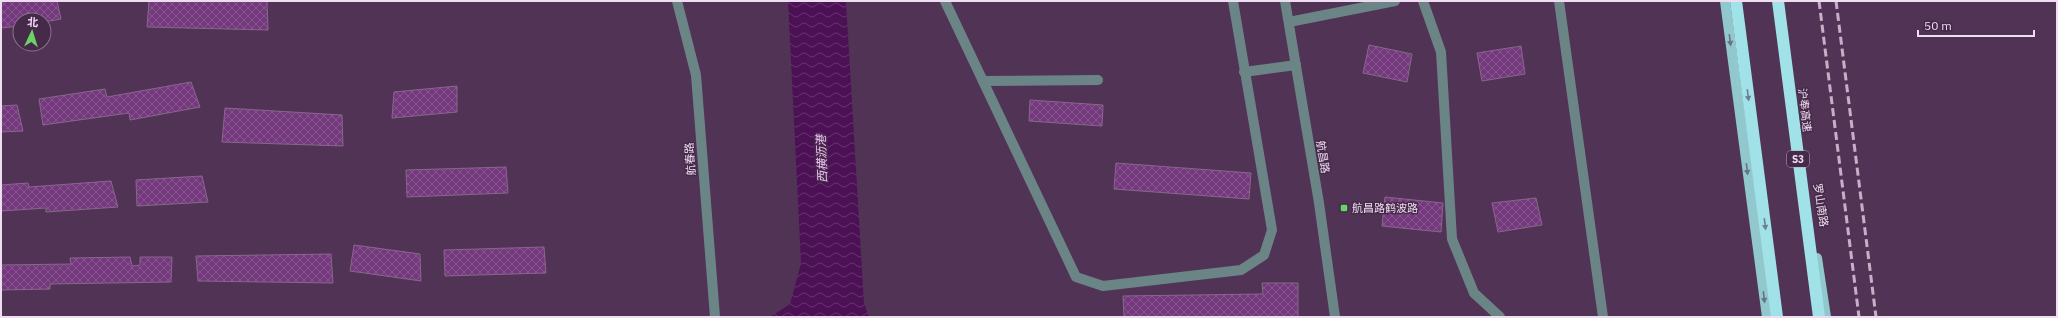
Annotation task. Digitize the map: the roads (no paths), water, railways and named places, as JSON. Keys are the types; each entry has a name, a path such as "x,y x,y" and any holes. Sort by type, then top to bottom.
{"highway":[{"path":"1736,1 1777,317"},
{"name":"沪奉高速","path":"1778,1 1819,317"}],"main road":[{"path":"1725,1 1767,317"},
{"name":"罗山南路","path":"1778,1 1826,317"}],"street":[{"name":"航春路","path":"676,1 696,76 715,317"},
{"path":"945,1 1076,277 1103,286 1241,270 1264,255 1272,230 1233,1"},
{"name":"航昌路","path":"1285,1 1319,203 1335,317"},
{"path":"1289,22 1395,1"},
{"path":"1423,1 1441,52 1452,239 1474,293 1500,317"},
{"path":"1559,1 1603,317"},
{"path":"1244,72 1296,65"},
{"path":"984,81 1098,80"}],"water":[{"name":"西横沥港","path":"788,1 846,1 864,303 869,317 770,317 790,304 801,263"}],"railway":[{"path":"1819,1 1859,317"},
{"path":"1836,1 1876,317"}],"place":[{"name":"航昌路鹤波路","path":"1344,208"}]}
